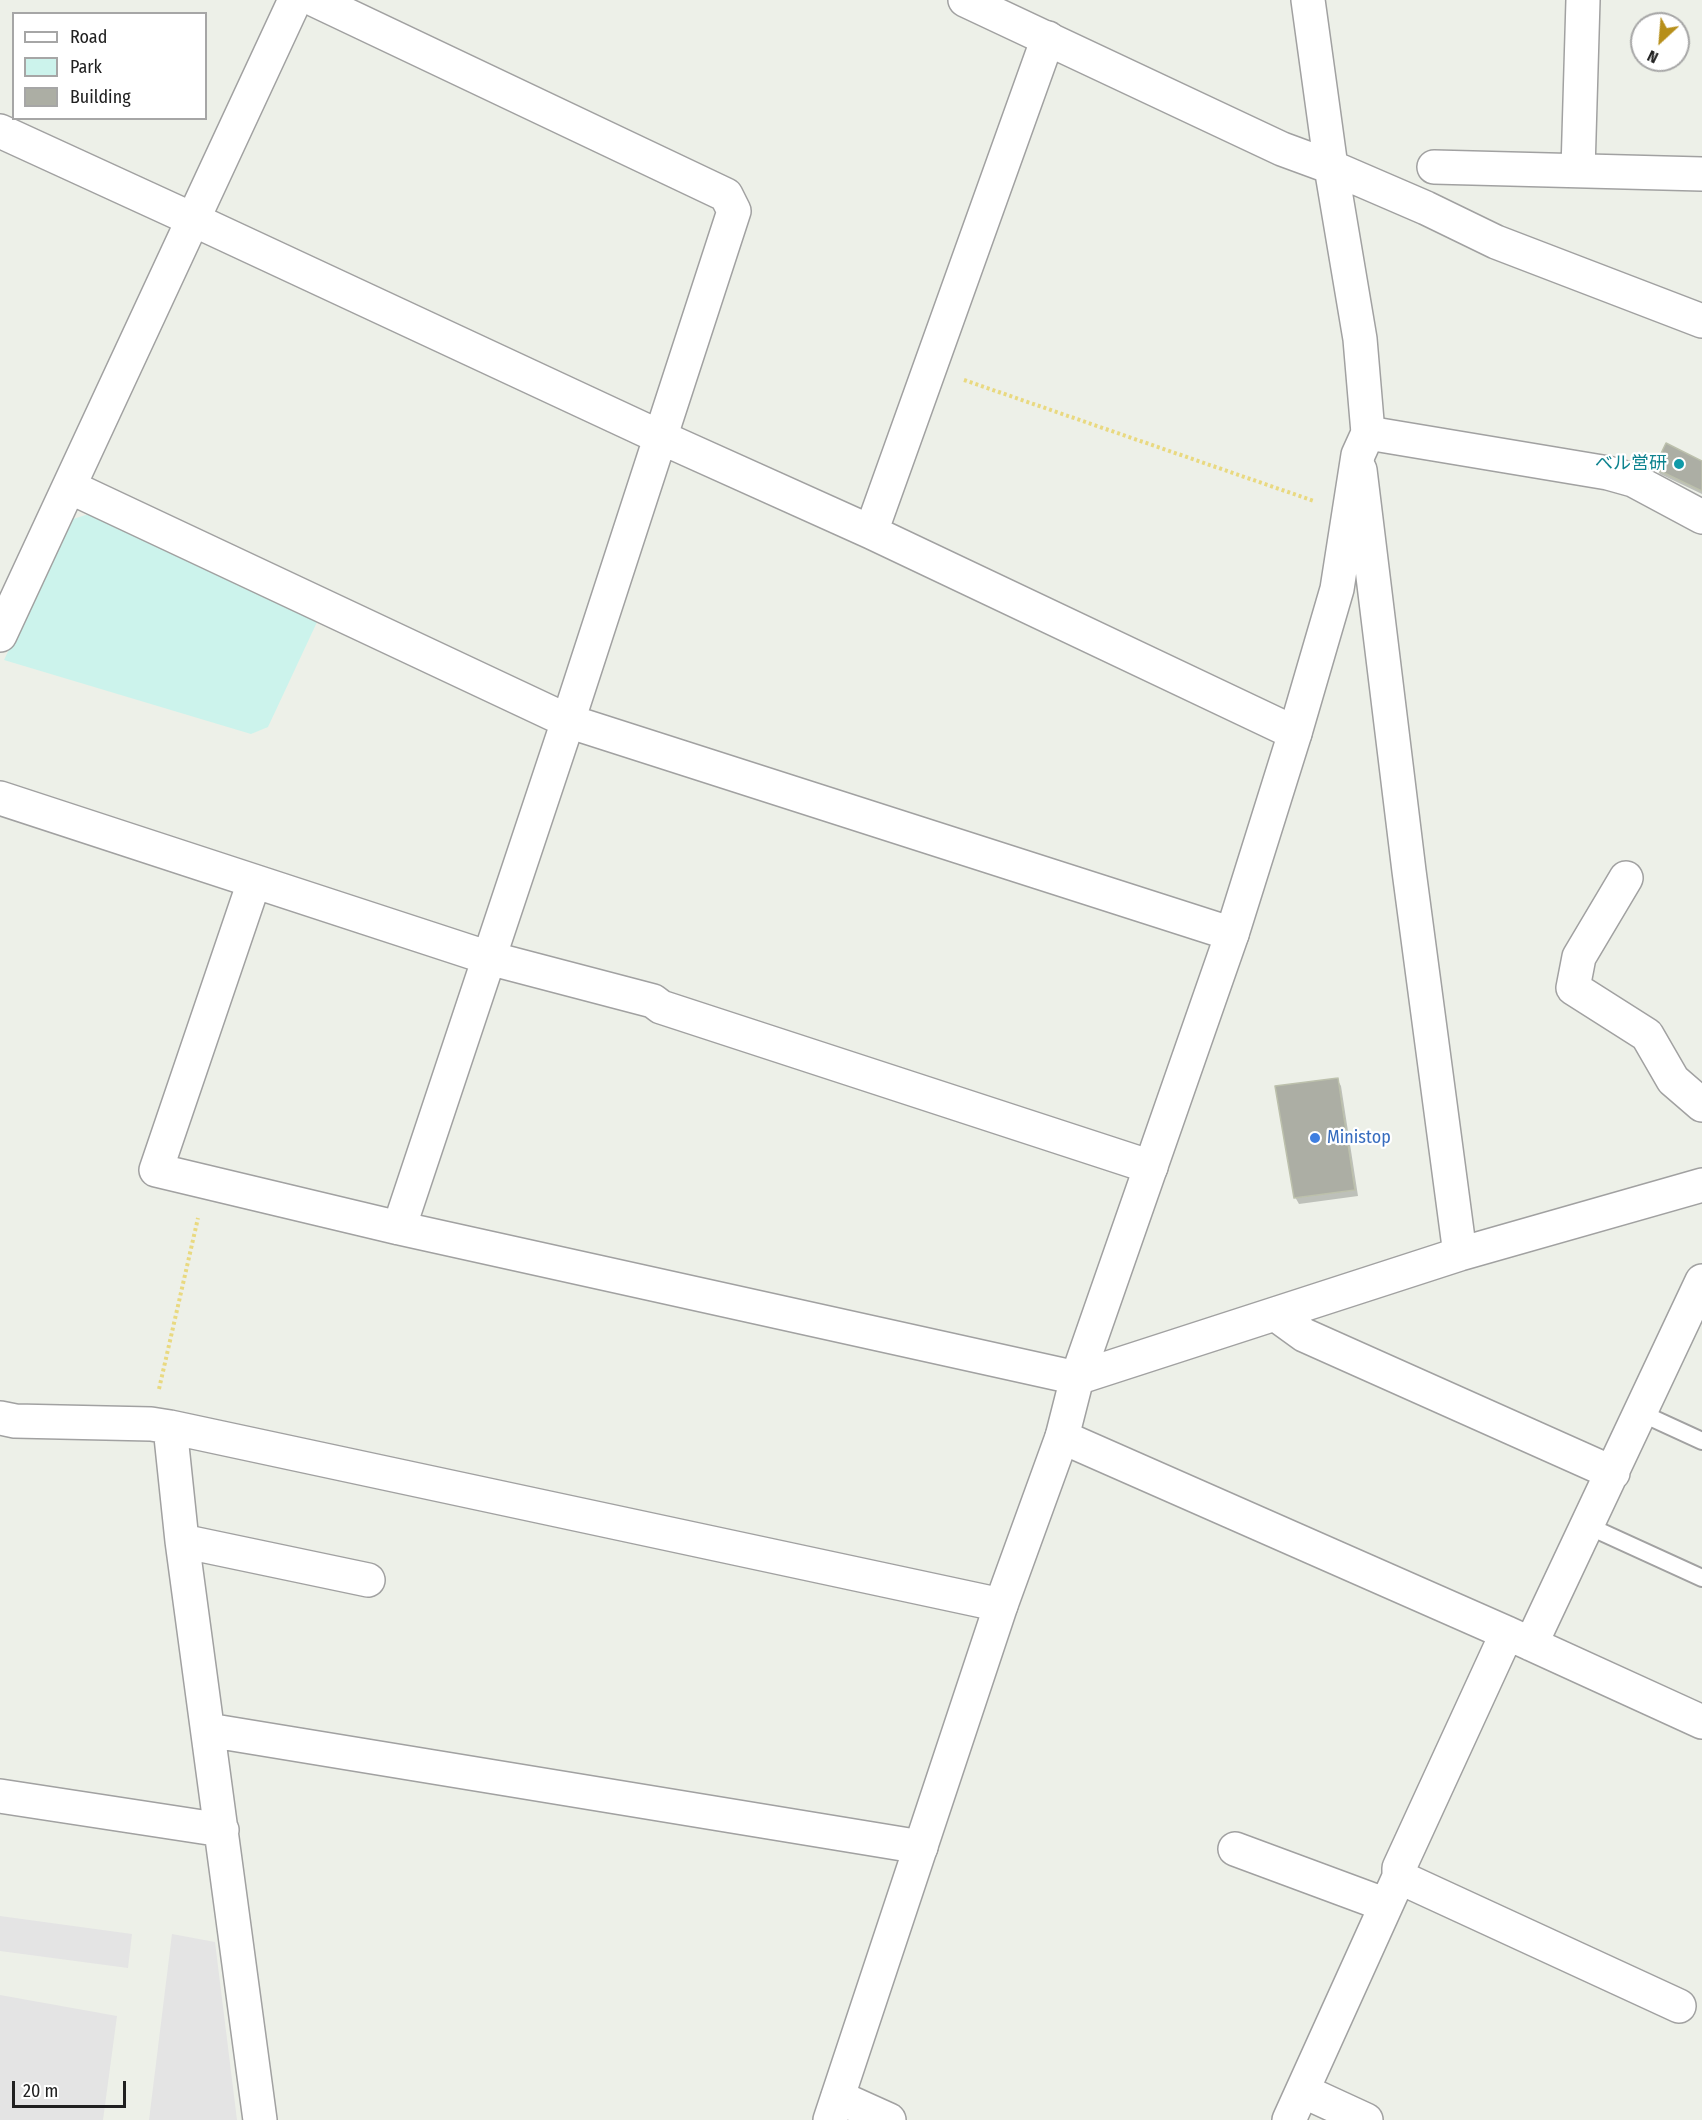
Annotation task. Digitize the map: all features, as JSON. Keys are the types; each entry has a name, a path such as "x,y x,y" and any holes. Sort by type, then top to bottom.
{"street":[{"path":"0,635 295,0"},
{"path":"315,0 726,195 734,211 568,721 399,1228"},
{"path":"965,0 1282,149 1331,167 1426,208 1496,242 1702,321"},
{"path":"1308,0 1331,167 1360,339 1363,444 1409,871 1460,1254"},
{"path":"1578,170 1583,0"},
{"path":"871,532 1048,38"},
{"path":"0,131 660,437 871,532 1295,733"},
{"path":"1434,167 1702,174"},
{"path":"889,2120 834,2108 1001,1605 1062,1437 1077,1378 1232,934 1337,589 1363,444"},
{"path":"1363,444 1608,473 1633,480 1702,517"},
{"path":"70,487 568,721 1232,934"},
{"path":"0,798 489,958 653,1001 661,1007 1150,1167"},
{"path":"1626,878 1579,957 1573,988 1647,1035 1673,1080 1702,1105"},
{"path":"254,882 156,1170 399,1228 1077,1378 1460,1254 1702,1185"},
{"path":"1289,2120 1392,1891 1399,1868 1519,1638 1586,1525 1700,1291"},
{"path":"1275,1314 1304,1335 1613,1473"},
{"path":"0,1418 15,1421 160,1426 1001,1605"},
{"path":"160,1426 182,1541 260,2120"},
{"path":"1062,1437 1519,1638 1702,1722"},
{"path":"182,1541 368,1580"},
{"path":"208,1731 921,1847"},
{"path":"0,1796 222,1830"},
{"path":"1235,1849 1392,1891 1679,2006"},
{"path":"1302,2091 1366,2120"}],"lane":[{"path":"1641,1413 1702,1442"},
{"path":"1586,1525 1702,1578"}],"path":[{"path":"929,368 1349,513"},
{"path":"160,1426 206,1183"}],"green space":[{"path":"89,514 318,620 268,727 251,734 4,660 70,520"}],"shaded area":[{"path":"0,1916 132,1934 128,1968 0,1951"},
{"path":"172,1934 215,1942 237,2120 149,2120"},
{"path":"0,1995 117,2016 103,2120 0,2120"}],"building":[{"name":"べル営研","path":"1666,443 1702,461 1702,491 1654,468"},
{"name":"Ministop","path":"1338,1078 1355,1190 1294,1198 1275,1086"}],"place":[{"name":"べル営研","path":"1679,464"},
{"name":"Ministop","path":"1315,1138"}]}
